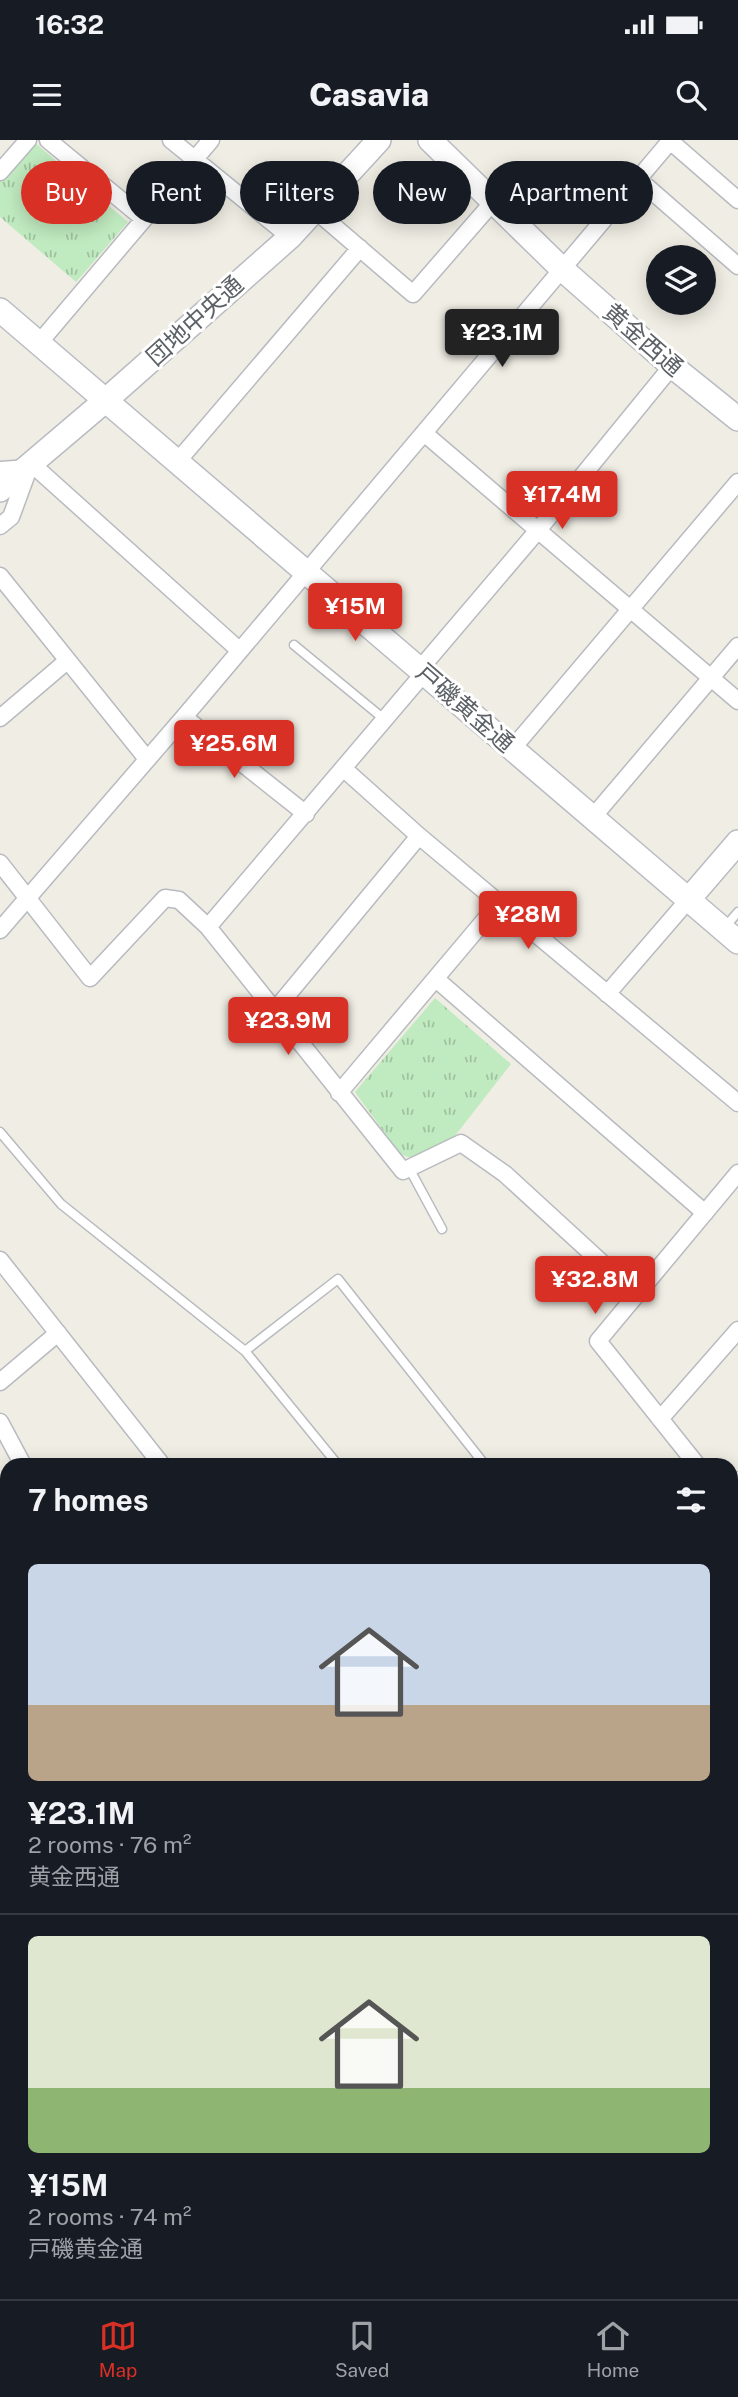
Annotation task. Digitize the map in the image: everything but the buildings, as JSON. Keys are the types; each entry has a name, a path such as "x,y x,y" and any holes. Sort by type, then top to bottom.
{"street":[{"path":"0,172 28,140"},
{"path":"48,140 126,204"},
{"path":"171,140 290,237"},
{"path":"195,160 211,140"},
{"name":"団地中央通","path":"359,162 379,140"},
{"name":"黄金西通","path":"430,140 485,194"},
{"path":"653,161 670,140 738,200"},
{"path":"653,192 738,266"},
{"path":"332,224 414,294 485,211"},
{"path":"39,343 140,224"},
{"name":"団地中央通","path":"0,490 106,400 302,224"},
{"name":"黄金西通","path":"516,224 562,269 738,419"},
{"path":"0,930 184,717 600,224"},
{"path":"177,462 360,248"},
{"name":"戸磯黄金通","path":"0,310 689,899 733,928"},
{"path":"208,927 306,814 673,366"},
{"path":"424,433 738,701"},
{"path":"0,470 31,466 239,650"},
{"path":"0,526 11,517 31,466"},
{"path":"512,749 738,482"},
{"path":"0,576 147,759"},
{"path":"593,817 738,646"},
{"path":"0,718 67,660"},
{"path":"184,717 306,814"},
{"path":"343,768 419,836 738,1103"},
{"path":"275,1010 419,836"},
{"path":"607,994 735,850"},
{"path":"0,863 90,978 165,898 179,900 208,927 403,1171 461,1143 505,1174 637,1295"},
{"path":"339,1093 499,903"},
{"path":"436,979 705,1213"},
{"path":"691,1458 598,1341 738,1173"},
{"path":"0,1260 156,1458"},
{"path":"660,1419 738,1330"},
{"path":"0,1382 58,1334"},
{"path":"0,1422 19,1458"}],"lane":[{"path":"294,645 384,719"},
{"path":"0,1132 61,1204 245,1351 332,1458"},
{"path":"409,1168 442,1229"},
{"path":"245,1351 338,1279 479,1458"}],"green space":[{"path":"34,142 56,161 21,161 21,224 112,224 112,208 126,220 126,224 76,282 0,217 0,181"},
{"path":"435,998 511,1064 454,1137 414,1159 400,1154 355,1092"}]}
